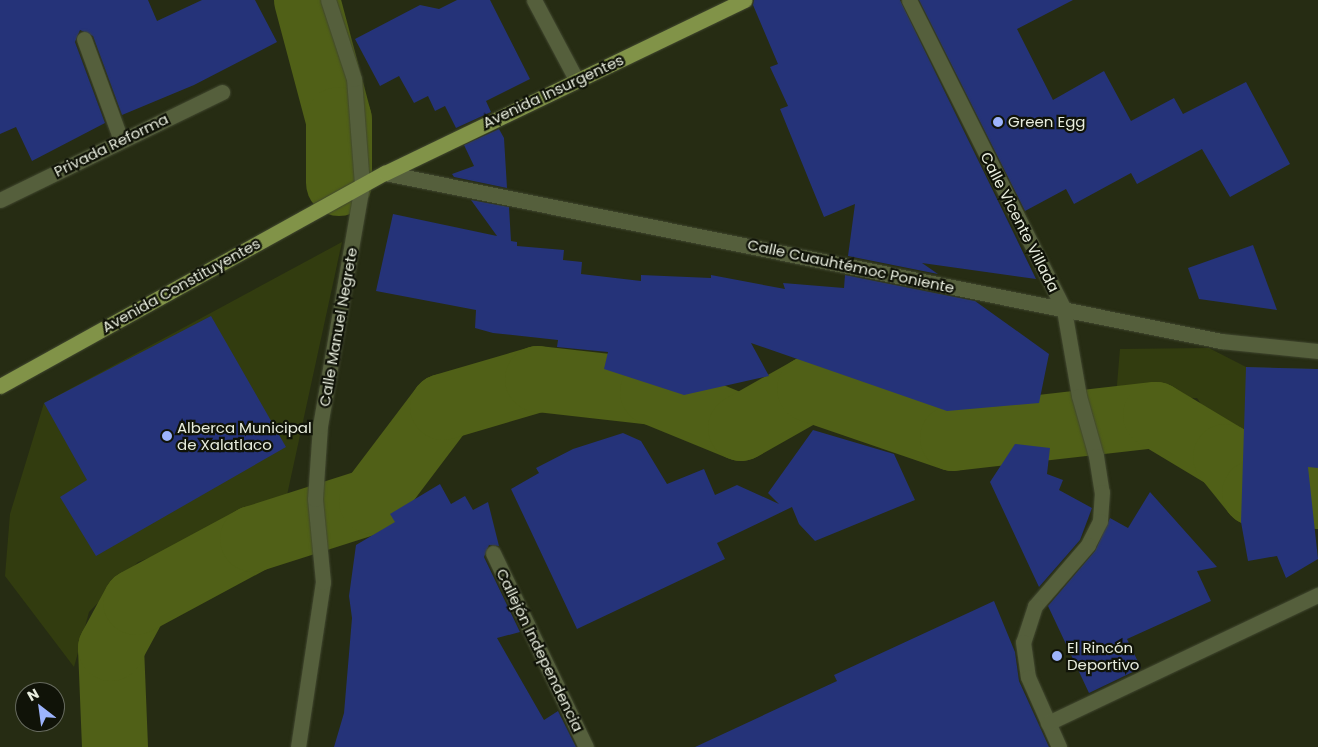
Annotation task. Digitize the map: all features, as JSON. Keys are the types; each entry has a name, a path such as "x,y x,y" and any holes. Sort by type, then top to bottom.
{"main road":[{"name":"Avenida Insurgentes","path":"362,185 576,79 745,0"},
{"name":"Avenida Constituyentes","path":"0,386 362,185"}],"street":[{"name":"Calle Manuel Negrete","path":"298,747 323,582 315,499 320,426 362,185 354,79 328,0"},
{"path":"534,0 576,79"},
{"name":"Calle Vicente Villada","path":"908,0 1064,310 1079,396 1096,456 1102,492 1100,521 1088,545 1035,606 1024,642 1028,677 1059,747"},
{"path":"84,39 122,140"},
{"name":"Privada Reforma","path":"0,200 222,92"},
{"name":"Calle Cuauhtémoc Poniente","path":"385,173 1221,341 1318,352"},
{"name":"Callejón Independencia","path":"493,553 586,747"},
{"path":"1048,723 1318,594"}],"green space":[{"name":"Alberca Municipal de Xalatlaco","path":"342,242 284,509 138,562 89,612 74,667 5,576 10,514 44,403"},
{"path":"1209,348 1246,367 1318,369 1318,479 1300,481 1243,466 1197,398 1116,397 1120,349"}],"building":[{"path":"0,0 148,0 157,21 202,0 255,0 277,42 194,85 122,115 93,36 80,30 75,42 105,123 32,161 16,127 0,134"},
{"path":"457,0 490,0 530,79 486,101 491,112 456,128 445,106 435,111 428,96 414,103 399,76 380,86 355,39 420,5 439,9"},
{"path":"754,0 900,0 1036,279 922,263 938,274 848,256 855,204 824,217 780,109 788,106 770,67 778,64 753,5"},
{"path":"919,0 1073,0 1017,29 1053,100 1104,71 1131,121 1174,98 1183,114 1246,82 1290,164 1230,197 1202,149 1137,184 1131,173 1074,204 1066,189 1025,211"},
{"path":"499,129 504,138 507,188 454,177 452,174 474,166 464,145"},
{"path":"471,200 509,207 511,241 517,242 517,246 564,250 563,260 582,262 581,274 641,281 641,275 711,278 711,275 785,289 783,283 844,288 845,275 975,301 1049,354 1039,403 947,411 751,343 769,376 684,395 604,369 608,352 557,347 558,340 493,333 475,328 476,310 376,291 393,214 497,236"},
{"path":"1253,245 1277,310 1199,299 1188,268"},
{"name":"Alberca Municipal de Xalatlaco","path":"211,316 286,447 96,556 60,497 87,480 44,403"},
{"path":"1246,367 1318,369 1318,468 1308,467 1318,559 1286,578 1277,556 1248,561 1241,522"},
{"path":"813,430 894,454 915,500 815,541 799,524 792,507 717,543 725,559 577,629 511,489 539,473 536,468 573,449 623,433 641,441 667,484 704,469 715,495 737,485 779,504 768,493"},
{"path":"1015,444 1050,448 1047,474 1063,480 1059,490 1092,508 1080,540 1039,587 990,482"},
{"path":"440,484 451,504 465,496 473,510 488,502 499,546 489,545 484,557 520,632 497,638 544,720 558,711 576,747 334,747 344,713 352,618 349,596 356,545 395,522 390,514"},
{"path":"1150,492 1217,567 1197,571 1211,601 1127,639 1141,668 1089,693 1048,606 1095,551 1110,518 1128,528"},
{"path":"994,601 1015,652 1019,681 1049,747 695,747 837,681 834,675"}],"waterway":[{"path":"307,0 339,120 339,183"},
{"path":"115,747 111,648 136,602 253,539 372,501 443,407 538,379 653,392 741,428 810,389 953,438 1156,415 1226,457 1255,493 1318,496"}],"place":[{"name":"Green Egg","path":"998,122"},
{"name":"Alberca Municipal de Xalatlaco","path":"167,436"},
{"name":"El Rincón Deportivo","path":"1057,656"}]}
